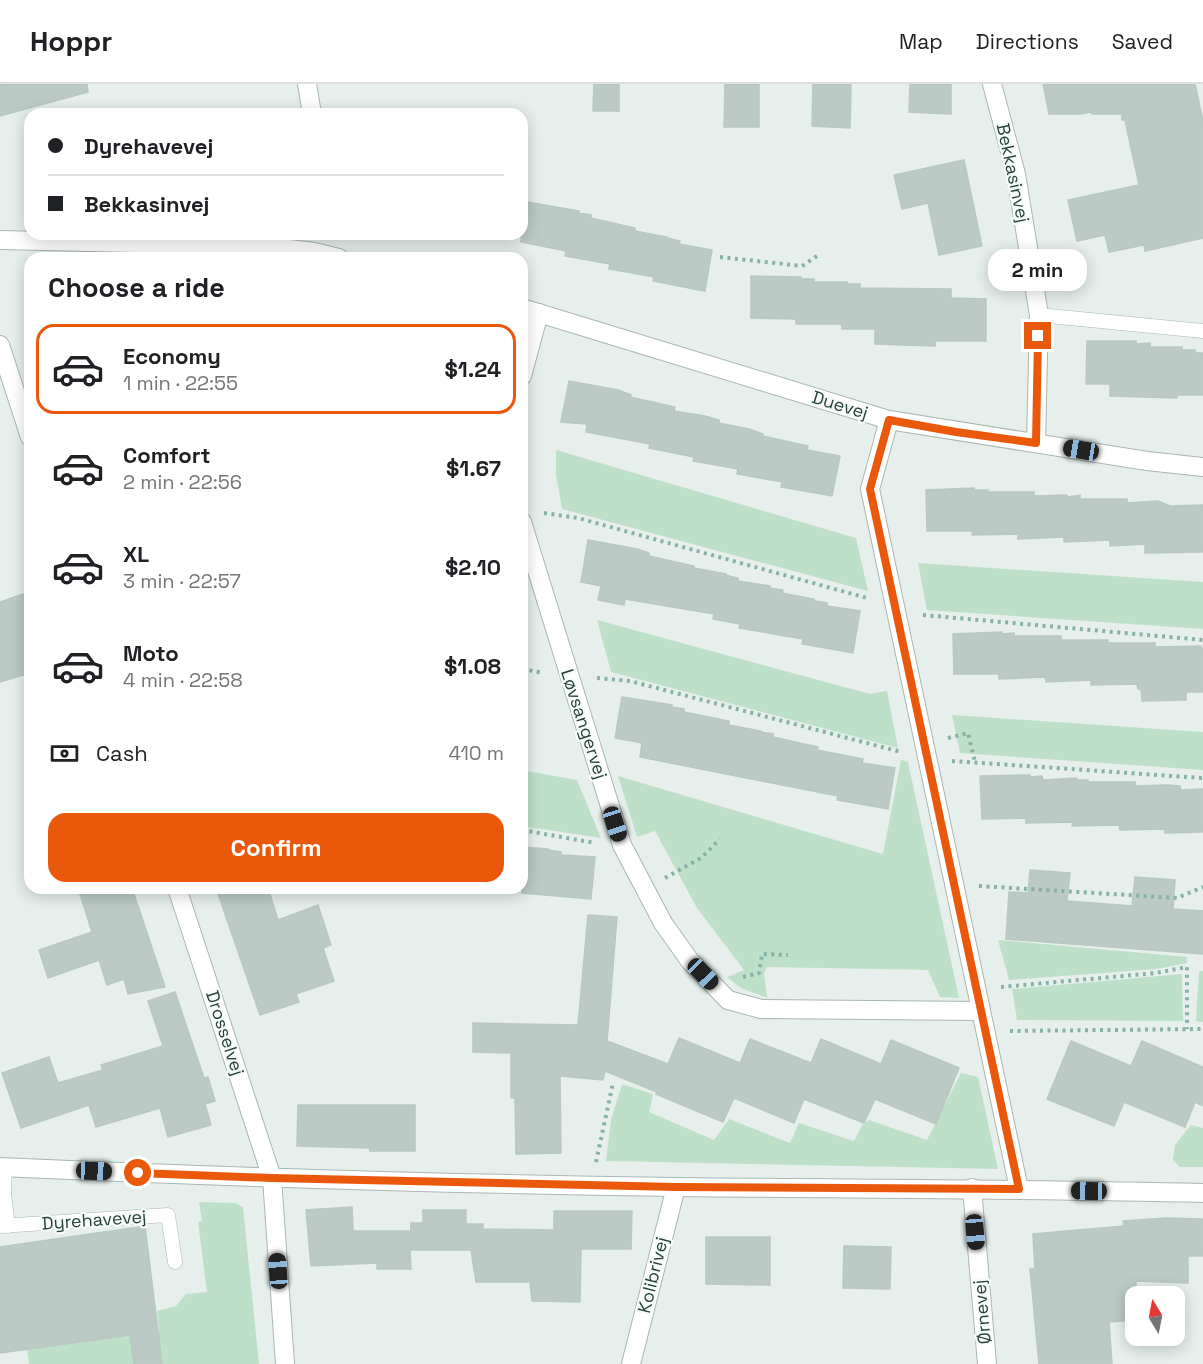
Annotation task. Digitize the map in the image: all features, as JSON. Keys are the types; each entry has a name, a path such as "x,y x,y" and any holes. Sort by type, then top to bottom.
{"street":[{"path":"307,84 311,108"},
{"name":"Bekkasinvej","path":"992,84 1016,174 1039,315 1036,443"},
{"path":"0,240 265,246 314,243 329,252"},
{"path":"528,332 531,310"},
{"name":"Duevej","path":"531,310 889,420 1147,461 1203,467"},
{"path":"0,345 24,419"},
{"path":"889,420 870,489 1019,1189"},
{"name":"Løvsangervej","path":"528,517 568,675 622,845 663,923 690,961 728,1000 761,1009 981,1011"},
{"name":"Drosselvej","path":"179,894 272,1178 285,1364"},
{"name":"Dyrehavevej","path":"2,1167 272,1178 676,1187 972,1188 1203,1193"},
{"name":"Kolibrivej","path":"631,1364 676,1187"},
{"name":"Ørnevej","path":"972,1188 987,1364"}],"lane":[{"path":"1039,315 1203,331"},
{"name":"Dyrehavevej","path":"2,1167 4,1226 168,1215 175,1262"}],"path":[{"path":"720,257 802,266 817,256"},
{"path":"528,517 578,518 895,605 928,617 1203,640"},
{"path":"528,670 630,681 928,759 1203,778"},
{"path":"968,733 975,762"},
{"path":"528,831 601,844 622,845"},
{"path":"644,888 701,858 720,840"},
{"path":"954,885 1177,898 1203,887"},
{"path":"720,993 738,978 759,972 762,954 788,955"},
{"path":"977,989 1156,974 1187,967 1187,1029"},
{"path":"986,1032 1203,1029"},
{"path":"596,1185 596,1160 613,1083"}],"green space":[{"path":"556,450 856,538 868,591 562,509 556,475"},
{"path":"918,563 1203,582 1203,629 927,610"},
{"path":"597,620 870,694 887,691 898,748 611,672"},
{"path":"952,715 1203,732 1203,770 960,753"},
{"path":"901,760 908,762 959,998 940,997 928,970 767,967 764,973 767,998 741,988 727,977 744,970 697,908 655,831 637,837 618,776 883,854"},
{"path":"528,771 577,780 601,838 528,827"},
{"path":"998,940 1187,957 1187,963 1157,969 1009,980"},
{"path":"1199,971 1203,971 1203,1022 1196,1021"},
{"path":"1182,974 1183,1021 1017,1020 1012,989"},
{"path":"961,1073 978,1077 998,1169 606,1161 611,1120 622,1084 653,1094 649,1112 714,1140 729,1119 790,1143 799,1123 854,1141 862,1125 869,1120 927,1140"},
{"path":"1191,1125 1203,1128 1203,1167 1180,1167 1173,1160 1175,1145"},
{"path":"199,1202 235,1203 243,1207 259,1364 162,1364 160,1350 140,1334 159,1331 157,1311 176,1306 186,1294 207,1292 198,1222 202,1221"},
{"path":"130,1335 134,1364 29,1364 27,1349"}],"building":[{"path":"0,84 87,84 88,92 0,116"},
{"path":"594,84 619,84 619,111 593,111"},
{"path":"725,84 759,84 759,127 724,127"},
{"path":"813,84 851,84 850,128 812,126"},
{"path":"910,84 951,84 951,114 909,112"},
{"path":"1043,84 1195,84 1203,121 1203,238 1145,251 1144,245 1109,252 1105,235 1077,241 1068,200 1139,185 1125,120 1122,120 1122,114 1092,114 1091,112 1049,114"},
{"path":"964,160 982,246 939,255 928,203 902,209 894,175"},
{"path":"528,202 579,211 578,213 591,215 591,218 680,241 679,244 712,250 705,291 653,281 654,277 609,269 610,264 565,256 566,251 521,242 521,240 528,240"},
{"path":"751,276 801,277 802,279 814,279 814,282 847,282 847,284 860,284 860,288 951,289 951,298 986,299 986,341 935,341 935,346 875,344 875,329 842,329 842,324 796,324 796,319 751,318"},
{"path":"1087,341 1136,341 1136,344 1150,343 1150,347 1182,347 1182,350 1195,350 1195,353 1203,353 1203,395 1177,395 1177,398 1110,396 1110,384 1086,384"},
{"path":"569,381 618,390 631,395 630,397 675,407 674,411 705,416 719,420 719,423 749,429 763,436 808,446 807,450 840,456 832,496 781,487 782,482 737,474 738,469 693,461 694,457 649,448 650,444 586,432 587,424 561,422"},
{"path":"974,488 975,490 988,490 988,492 1034,492 1034,496 1080,495 1080,499 1127,499 1127,503 1158,501 1170,506 1203,505 1203,552 1145,553 1145,544 1110,546 1110,540 1064,542 1064,537 1018,539 1018,534 972,535 973,531 927,531 926,490"},
{"path":"588,540 637,549 649,553 649,556 726,574 738,578 738,581 770,586 770,588 783,590 782,593 827,603 827,606 860,611 853,653 802,644 803,639 739,628 740,624 713,619 714,614 625,599 624,605 598,600 601,586 581,582"},
{"path":"23,594 24,597 24,675 0,682 0,602"},
{"path":"1002,632 1002,634 1014,633 1014,636 1061,636 1061,640 1155,643 1155,647 1201,646 1203,650 1203,692 1186,692 1186,700 1142,701 1141,689 1138,689 1137,684 1091,685 1091,680 1046,682 1045,677 999,679 999,674 954,674 953,634"},
{"path":"622,697 672,705 672,707 684,709 684,712 729,721 729,725 761,731 773,734 773,737 818,747 817,750 863,759 862,763 895,768 888,809 837,800 838,796 640,757 642,743 615,738"},
{"path":"1030,775 1030,777 1042,776 1043,780 1076,778 1089,782 1135,782 1135,786 1180,786 1181,790 1203,789 1203,832 1165,833 1165,829 1120,830 1119,825 1072,826 1073,822 1026,823 1026,818 982,819 980,776"},
{"path":"528,847 548,849 561,852 561,855 595,857 591,899 528,894"},
{"path":"1030,870 1070,873 1067,901 1132,906 1135,877 1175,880 1173,909 1203,911 1203,954 1006,939 1009,892 1028,893"},
{"path":"80,894 134,894 165,987 128,994 124,979 107,985 99,960 48,978 39,950 92,932"},
{"path":"218,894 270,894 278,920 318,905 331,945 323,948 334,981 296,994 299,1002 260,1015"},
{"path":"588,915 617,917 607,1041 668,1064 679,1038 740,1063 750,1039 811,1063 821,1039 881,1064 891,1040 959,1068 936,1124 875,1099 864,1123 804,1099 794,1123 734,1098 723,1122 605,1071 603,1080 560,1076 561,1153 516,1154 515,1098 511,1098 511,1053 473,1052 473,1023 578,1025"},
{"path":"175,992 204,1078 208,1077 215,1101 205,1104 211,1125 168,1137 160,1108 96,1127 89,1105 21,1128 2,1073 49,1057 58,1083 103,1070 101,1065 163,1046 148,1001"},
{"path":"1071,1041 1131,1066 1142,1041 1203,1067 1203,1106 1195,1102 1185,1127 1124,1102 1114,1126 1047,1099"},
{"path":"298,1105 415,1105 415,1151 370,1151 370,1148 297,1146"},
{"path":"352,1207 353,1231 409,1231 411,1269 377,1269 377,1263 311,1266 306,1210"},
{"path":"423,1210 466,1210 466,1224 483,1224 483,1229 554,1230 554,1211 632,1211 631,1249 581,1249 580,1302 532,1301 530,1282 476,1282 471,1250 410,1250 411,1223 423,1223"},
{"path":"1166,1218 1203,1219 1203,1256 1188,1256 1188,1283 1136,1281 1136,1286 1125,1286 1125,1321 1109,1322 1112,1364 1039,1364 1030,1269 1035,1269 1033,1234 1124,1226 1123,1221"},
{"path":"145,1226 162,1364 134,1364 130,1335 0,1353 0,1247"},
{"path":"706,1237 770,1237 770,1285 706,1284"},
{"path":"844,1246 891,1247 890,1289 843,1288"}],"route":[{"path":"138,1173 676,1187 1019,1189 870,489 889,420 1036,443 1038,336"}]}
